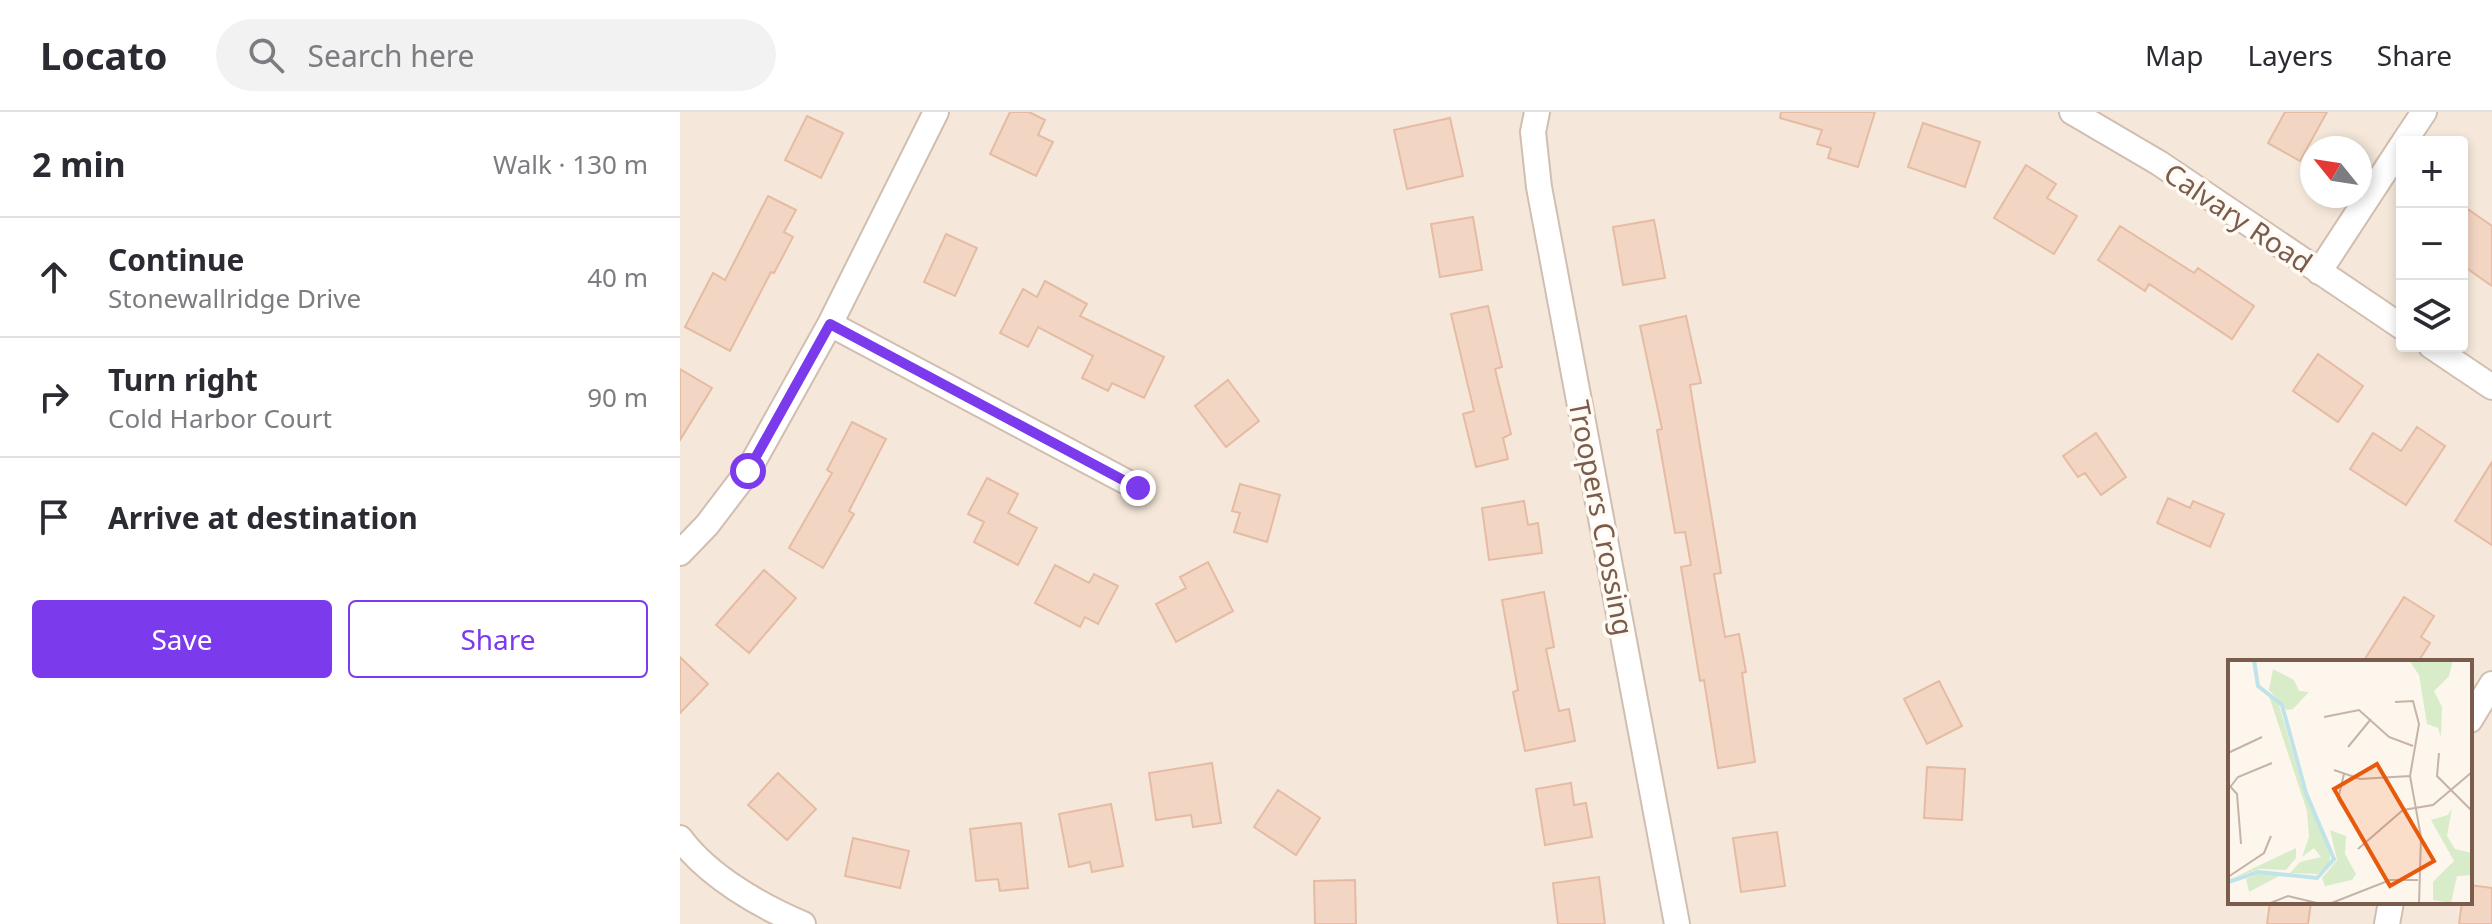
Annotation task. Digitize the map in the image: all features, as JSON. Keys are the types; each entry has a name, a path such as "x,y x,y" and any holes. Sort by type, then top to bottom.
{"street":[{"path":"680,553 707,525 748,471 830,324 936,112"},
{"name":"Troopers Crossing","path":"1537,112 1533,132 1539,187 1677,924"},
{"name":"Calvary Road","path":"2072,112 2159,163 2396,323"},
{"path":"2408,136 2424,112"},
{"path":"2319,272 2396,154"},
{"path":"830,324 1138,488"},
{"path":"2440,352 2492,387"},
{"path":"2472,717 2492,684"},
{"path":"680,838 687,848 738,891 803,924"},
{"path":"2387,924 2391,904"}],"shaded area":[{"path":"680,112 2492,112 2492,924 680,924"}],"building":[{"path":"1010,112 1029,112 1045,120 1038,135 1053,142 1036,176 990,154"},
{"path":"1781,112 1875,112 1858,167 1828,158 1831,148 1817,144 1822,130 1780,118"},
{"path":"2285,112 2327,112 2314,136 2300,136 2300,161 2268,143"},
{"path":"807,116 843,133 821,178 785,160"},
{"path":"1450,118 1463,176 1407,189 1394,130"},
{"path":"1923,123 1980,142 1965,187 1908,167"},
{"path":"2026,165 2056,184 2047,198 2077,216 2054,254 1994,218"},
{"path":"768,196 796,210 784,232 793,237 730,351 685,327 713,273 725,280"},
{"path":"2468,209 2492,226 2492,286 2468,269"},
{"path":"1473,217 1482,270 1440,277 1431,224"},
{"path":"1654,220 1665,278 1623,285 1613,227"},
{"path":"2120,226 2194,273 2198,268 2254,306 2232,339 2149,284 2145,291 2098,260"},
{"path":"946,234 977,248 955,296 924,282"},
{"path":"1045,281 1087,304 1080,316 1164,357 1144,398 1112,383 1108,391 1082,378 1093,356 1038,327 1028,347 1000,333 1023,289 1037,297"},
{"path":"1488,306 1502,367 1495,369 1511,434 1503,438 1508,459 1476,467 1463,414 1474,411 1451,314"},
{"path":"1686,316 1701,383 1690,385 1721,573 1714,574 1725,637 1739,634 1755,762 1718,768 1681,567 1691,565 1685,532 1675,533 1657,430 1662,429 1640,326"},
{"path":"2318,354 2363,386 2338,422 2293,391"},
{"path":"680,369 712,388 680,440"},
{"path":"1228,380 1259,421 1226,447 1195,406"},
{"path":"852,422 886,439 849,511 854,514 823,568 789,548 832,473 827,470"},
{"path":"2417,427 2445,446 2406,505 2350,469 2373,433 2401,451"},
{"path":"2096,433 2126,477 2101,495 2085,473 2078,477 2063,456"},
{"path":"2492,462 2492,545 2455,521"},
{"path":"987,478 1018,494 1008,513 1037,528 1018,565 974,542 984,522 968,514"},
{"path":"1240,484 1280,495 1267,542 1234,532 1240,513 1232,511"},
{"path":"2168,498 2190,508 2193,501 2224,514 2210,547 2157,523"},
{"path":"1524,501 1528,525 1538,523 1542,553 1489,560 1482,508"},
{"path":"1208,562 1233,611 1176,642 1156,604 1186,588 1180,577"},
{"path":"1055,565 1089,583 1094,574 1118,586 1098,624 1085,617 1080,627 1035,603"},
{"path":"764,570 796,598 749,653 716,625"},
{"path":"1544,592 1554,647 1546,649 1559,711 1569,709 1575,741 1525,751 1513,692 1518,690 1502,600"},
{"path":"2404,597 2434,616 2421,637 2430,643 2419,660 2364,660"},
{"path":"680,657 708,684 680,713"},
{"path":"1939,681 1962,726 1927,744 1904,699"},
{"path":"1212,763 1221,823 1193,827 1191,815 1156,820 1149,773"},
{"path":"1927,767 1965,769 1962,820 1924,818"},
{"path":"778,773 816,809 787,840 748,805"},
{"path":"1571,783 1574,805 1586,803 1592,837 1545,845 1536,789"},
{"path":"1278,790 1320,818 1296,855 1254,827"},
{"path":"1111,804 1123,866 1092,872 1090,862 1069,867 1059,814"},
{"path":"1021,823 1028,888 1000,891 998,879 976,881 970,829"},
{"path":"1777,832 1785,886 1741,892 1733,838"},
{"path":"853,838 909,851 900,888 845,876"},
{"path":"1599,877 1605,924 1558,924 1553,883"},
{"path":"1355,880 1356,924 1315,924 1314,881"},
{"path":"2472,885 2492,888 2492,924 2459,924 2462,904 2472,904"},
{"path":"2270,904 2311,904 2308,924 2267,924"}],"route":[{"path":"748,471 830,324 1138,488"}]}
